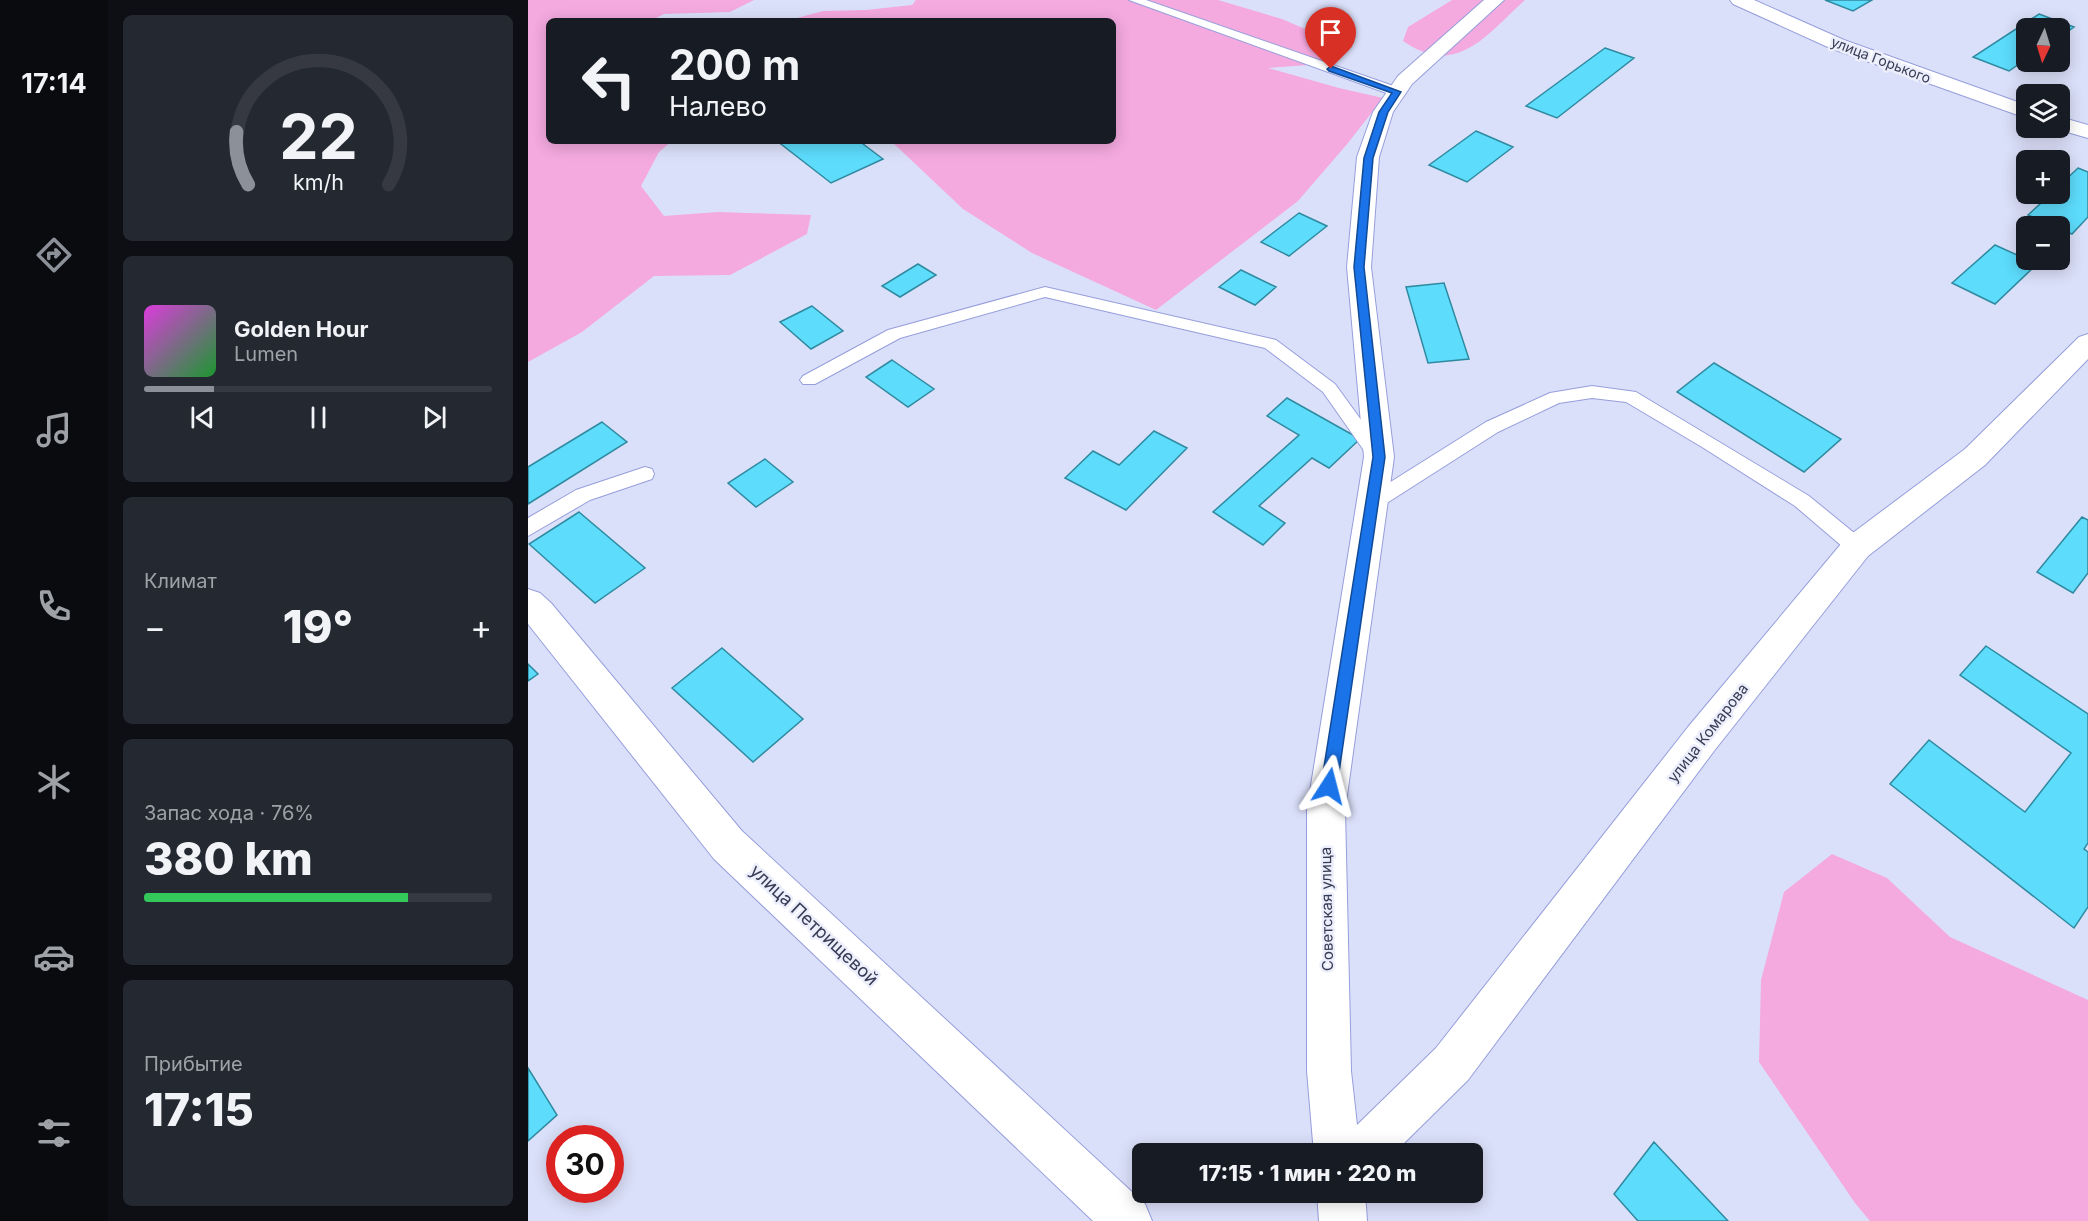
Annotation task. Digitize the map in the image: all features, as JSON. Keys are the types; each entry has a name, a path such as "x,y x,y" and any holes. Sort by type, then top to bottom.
{"street":[{"name":"Советская улица","path":"1336,1143 1329,1071 1326,810 1379,457 1359,267 1368,158 1383,112 1405,80 1495,0"},
{"name":"улица Горького","path":"1739,0 1837,44 2016,108"},
{"path":"2070,126 2088,132"},
{"name":"улица Комарова","path":"1371,1143 1452,1064 1701,739 1857,547 1975,457 2088,343"},
{"name":"улица Петрищевой","path":"528,603 547,623 728,845 1128,1221"},
{"path":"1342,1203 1343,1221"}],"lane":[{"path":"1135,0 1397,92"},
{"path":"809,380 894,334 1045,292 1270,344 1329,388 1379,457"},
{"path":"1372,503 1492,427 1556,397 1592,392 1630,396 1689,430 1802,501 1857,547"},
{"path":"528,528 583,495 645,474"}],"shaded area":[{"path":"528,0 754,0 730,12 664,14 656,18 546,18 546,144 668,144 659,152 641,186 664,216 718,212 811,215 807,234 730,275 654,276 582,332 528,362"},
{"path":"916,0 1218,0 1282,19 1333,41 1323,64 1268,68 1383,98 1298,201 1156,310 1032,253 963,209 894,144 1116,144 1116,18 797,18 823,11 866,10 912,5"},
{"path":"1452,0 1525,0 1484,38 1470,48 1455,54 1440,55 1422,52 1403,41 1408,27"},
{"path":"1832,854 1887,878 1950,937 2088,1000 2088,1221 1870,1221 1855,1203 1759,1062 1761,980 1784,892"}],"building":[{"path":"1825,0 1872,0 1853,11"},
{"path":"2039,14 2050,18 2033,18"},
{"path":"2016,29 2016,66 2009,71 1973,57"},
{"path":"1605,48 1634,58 1557,118 1526,106"},
{"path":"1476,131 1513,147 1467,182 1429,165"},
{"path":"781,144 863,144 883,159 831,183"},
{"path":"2078,168 2088,172 2088,217 2072,234 2070,233 2070,216 2028,215 2040,204 2070,204 2070,176"},
{"path":"1299,213 1327,226 1289,256 1261,242"},
{"path":"1995,245 2016,254 2016,270 2031,270 1995,304 1952,283"},
{"path":"918,264 936,275 900,297 882,286"},
{"path":"1241,270 1276,287 1255,305 1219,287"},
{"path":"1444,283 1469,359 1428,363 1406,287"},
{"path":"812,306 843,331 811,349 780,322"},
{"path":"892,360 934,389 908,407 866,377"},
{"path":"1714,363 1841,439 1804,472 1677,392"},
{"path":"1287,398 1360,439 1329,468 1312,458 1259,506 1285,523 1263,545 1213,512 1299,435 1267,416"},
{"path":"602,422 627,442 528,504 528,467"},
{"path":"1154,431 1187,448 1126,510 1065,478 1093,451 1119,465"},
{"path":"765,459 793,482 756,507 728,483"},
{"path":"579,512 645,568 595,603 529,544"},
{"path":"2082,517 2088,520 2088,573 2073,593 2037,572"},
{"path":"1986,646 2088,714 2088,843 2084,849 2088,852 2088,907 2074,928 1890,784 1929,740 2025,812 2071,753 1960,675"},
{"path":"722,648 803,719 753,762 672,688"},
{"path":"528,664 538,674 528,681"},
{"path":"528,1068 557,1115 528,1141"},
{"path":"1654,1142 1728,1221 1638,1221 1614,1194"}],"route":[{"path":"1329,786 1379,457 1359,267 1368,158 1383,112 1397,92 1331,69"}]}
